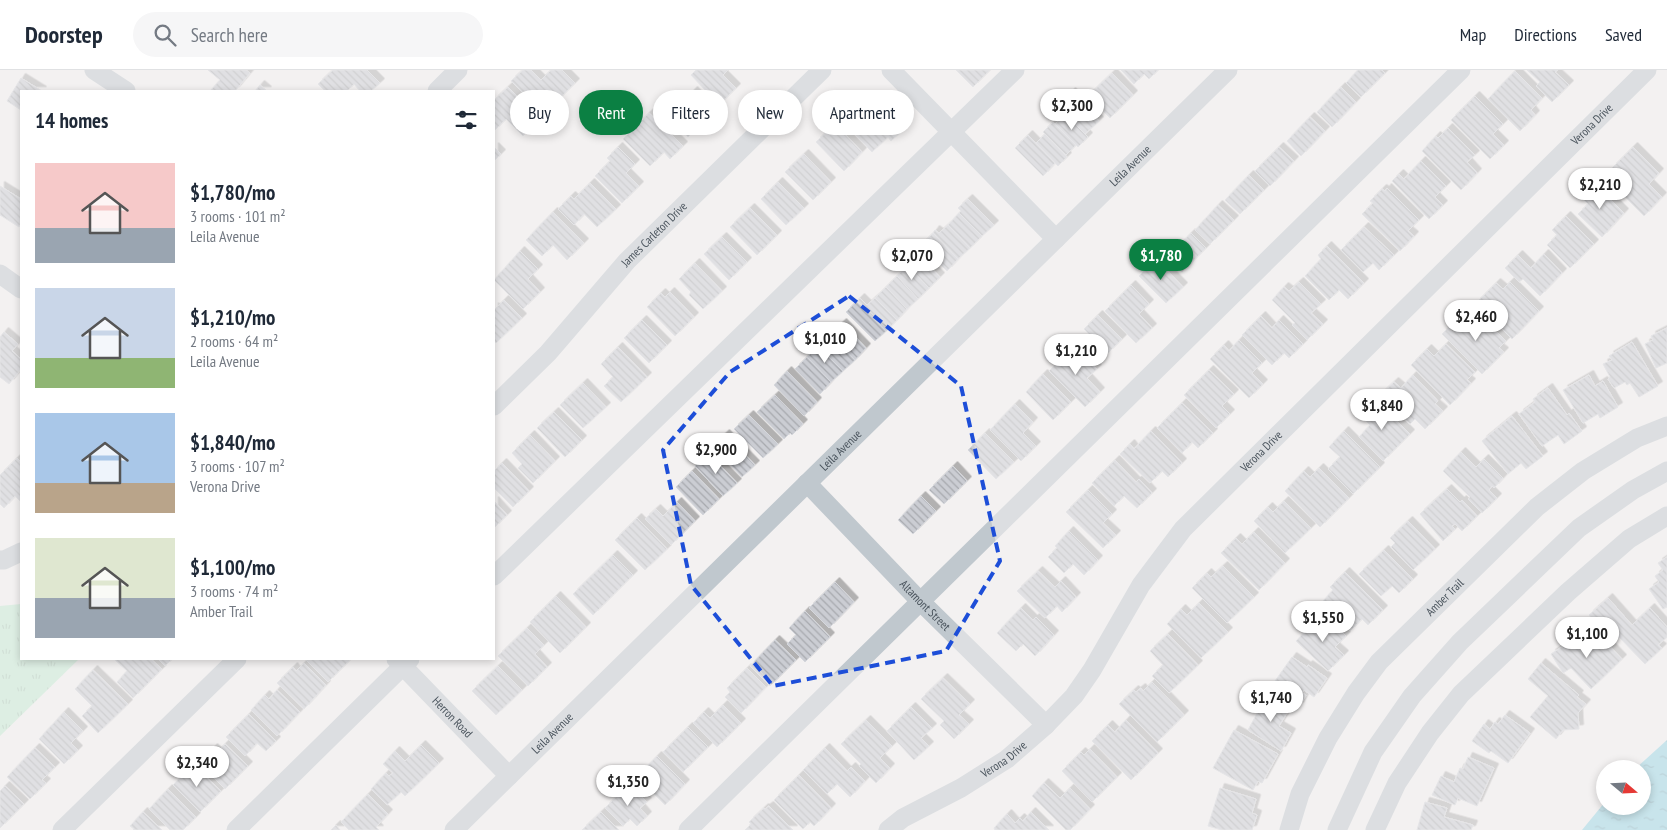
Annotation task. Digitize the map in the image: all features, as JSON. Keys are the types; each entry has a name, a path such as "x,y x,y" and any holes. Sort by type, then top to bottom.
{"street":[{"path":"94,70 124,90"},
{"path":"438,90 458,70"},
{"name":"James Carleton Drive","path":"495,405 548,353 627,262 822,70"},
{"path":"891,70 1056,239"},
{"path":"495,575 1015,70"},
{"name":"Leila Avenue","path":"454,830 1228,70"},
{"path":"688,830 1461,70"},
{"name":"Verona Drive","path":"888,830 903,818 961,788 1007,759 1046,725 1074,696 1092,670 1141,584 1183,529 1646,70"},
{"path":"0,274 20,288"},
{"name":"Amber Trail","path":"1289,830 1300,794 1328,738 1356,693 1380,662 1536,507 1583,471 1637,438 1667,426"},
{"path":"1337,830 1373,752 1412,696 1460,642 1579,528 1632,490 1667,471"},
{"name":"Altamont Street","path":"807,483 920,601 1046,725"},
{"path":"1375,830 1397,783 1430,733 1461,694 1568,592 1629,539 1667,516"},
{"path":"0,560 20,552"},
{"path":"62,830 236,660"},
{"path":"236,830 403,661"},
{"name":"Herron Road","path":"403,661 509,776"}],"highlighted area":[{"path":"849,296 961,386 1000,561 946,651 773,686 691,585 663,450 730,372"}],"green space":[{"path":"20,604 20,660 78,660 0,736 0,606"}],"water":[{"path":"1667,740 1667,830 1582,830 1596,813 1596,815 1651,815 1651,760 1645,760"}],"building":[{"path":"208,70 246,70 250,73 236,90 211,90 220,80"},
{"path":"333,70 367,70 380,83 372,90 359,90 354,84 348,90 324,90 318,84"},
{"path":"523,70 531,70 541,80 551,70 562,70 575,83 568,90 520,90 511,81"},
{"path":"696,70 728,70 723,75 736,88 728,96 728,90 705,90 691,75"},
{"path":"956,70 990,70 973,87"},
{"path":"1121,70 1158,70 1149,79 1144,74 1134,84"},
{"path":"1358,70 1382,70 1385,73 1361,97 1346,83"},
{"path":"1527,70 1558,70 1555,72 1569,85 1552,102 1536,86 1540,82"},
{"path":"1515,71 1542,98 1531,110 1535,115 1520,131 1488,99"},
{"path":"1112,73 1133,95 1110,118 1088,96"},
{"path":"21,78 40,90 20,90 20,109 7,101"},
{"path":"260,85 266,90 256,90"},
{"path":"508,87 511,90 510,123 506,119 495,130 495,99"},
{"path":"1341,87 1356,102 1332,127 1317,112"},
{"path":"1071,92 1099,121 1085,134 1057,106"},
{"path":"1475,96 1503,124 1493,134 1504,145 1490,159 1451,120"},
{"path":"649,113 653,117 653,135 672,135 683,146 670,159 664,152 650,166 623,139 627,135 643,135 643,119"},
{"path":"1065,114 1088,137 1078,147 1055,124"},
{"path":"1310,117 1325,131 1301,156 1287,141"},
{"path":"1053,122 1076,145 1066,155 1043,132"},
{"path":"1448,128 1475,155 1467,162 1477,173 1461,190 1422,151 1436,136 1438,138"},
{"path":"1045,134 1067,157 1058,166 1036,143"},
{"path":"823,135 846,135 862,152 844,171 816,142"},
{"path":"856,135 898,135 891,141 888,137 872,152"},
{"path":"1028,135 1055,163 1043,176 1015,148"},
{"path":"618,147 635,164 626,173 639,186 622,203 595,176 610,161 607,158"},
{"path":"1279,147 1294,161 1270,186 1255,171"},
{"path":"1633,147 1659,173 1649,184 1662,197 1644,216 1609,181 1617,172 1612,168"},
{"path":"495,148 501,154 495,160"},
{"path":"804,154 831,182 813,200 785,172"},
{"path":"1421,161 1446,186 1435,197 1443,205 1429,219 1392,181 1399,174 1404,179"},
{"path":"1249,175 1264,190 1240,214 1225,200"},
{"path":"778,182 804,208 786,225 761,199"},
{"path":"590,183 616,209 597,227 584,214 574,225 558,209 571,196 574,199"},
{"path":"1598,183 1624,213 1602,237 1578,214 1588,204 1582,198"},
{"path":"0,186 20,198 19,227 0,215"},
{"path":"1387,188 1419,220 1408,231 1414,236 1400,251 1362,214 1373,203 1370,201 1382,189 1385,191"},
{"path":"968,199 994,225 982,236 959,213 961,211 958,208"},
{"path":"1218,205 1234,220 1210,244 1195,230"},
{"path":"750,208 777,235 757,255 730,227"},
{"path":"553,212 584,243 567,260 553,245 542,256 526,240"},
{"path":"959,213 982,236 970,248 948,225"},
{"path":"1566,216 1594,244 1570,268 1547,245 1557,235 1552,230"},
{"path":"948,225 970,248 958,259 933,233 935,230 939,233"},
{"path":"1364,227 1394,255 1379,270 1373,263 1363,272 1341,250"},
{"path":"933,233 958,259 947,271 921,245"},
{"path":"1191,233 1206,248 1182,272 1167,258"},
{"path":"722,237 747,262 729,280 704,254"},
{"path":"1327,246 1364,283 1348,299 1339,290 1329,300 1305,276 1321,259 1318,255"},
{"path":"912,248 940,277 929,288 901,259"},
{"path":"520,251 538,269 528,279 540,292 523,309 495,279"},
{"path":"1544,254 1562,273 1540,296 1523,279 1519,282 1505,268 1518,255 1531,268"},
{"path":"901,259 929,288 918,299 897,276 904,269 897,263"},
{"path":"1156,259 1183,287 1166,303 1139,276"},
{"path":"695,263 722,291 703,309 689,295 691,292 679,279"},
{"path":"897,276 918,299 907,309 886,287"},
{"path":"1299,282 1321,304 1311,313 1323,324 1307,340 1292,325 1295,323 1272,300 1284,287 1289,291"},
{"path":"1510,282 1539,311 1512,339 1476,303 1496,283 1503,289"},
{"path":"1131,285 1149,304 1139,314 1152,328 1136,343 1105,311"},
{"path":"886,287 907,309 897,320 875,298"},
{"path":"670,292 694,317 675,336 647,307 661,293 665,297"},
{"path":"860,298 867,305 875,298 897,320 886,331 857,301"},
{"path":"504,300 522,318 496,343 495,342 495,309"},
{"path":"857,301 886,331 875,341 846,312"},
{"path":"1478,313 1506,341 1499,348 1504,352 1482,374 1442,334 1458,318 1465,325"},
{"path":"1098,315 1122,339 1108,353 1084,329"},
{"path":"1261,316 1272,328 1279,320 1303,344 1289,358 1284,353 1272,365 1242,335"},
{"path":"642,320 667,345 649,363 624,338"},
{"path":"842,323 866,348 855,360 830,334"},
{"path":"1667,328 1667,363 1656,368 1645,344 1653,340 1651,336"},
{"path":"4,332 18,344 12,351 20,358 20,370 9,384 0,377 0,337"},
{"path":"830,334 855,360 843,371 818,346"},
{"path":"1239,340 1262,363 1252,373 1263,384 1249,398 1210,359 1224,345 1229,351"},
{"path":"1632,342 1658,386 1639,397 1630,383 1627,385 1625,382 1614,388 1608,379 1610,377 1603,364 1612,360 1609,356"},
{"path":"1446,344 1475,372 1467,380 1471,383 1450,405 1411,365 1427,349 1434,356"},
{"path":"818,346 843,371 831,382 807,357"},
{"path":"618,347 647,377 621,402 604,386 613,377 601,364"},
{"path":"1074,347 1097,369 1087,378 1100,392 1085,407 1049,371"},
{"path":"807,357 831,382 820,394 795,369"},
{"path":"1209,370 1234,394 1222,406 1230,414 1216,428 1184,395"},
{"path":"787,371 817,402 804,416 774,385"},
{"path":"1043,374 1071,402 1053,420 1026,392"},
{"path":"1413,375 1438,401 1435,404 1443,411 1425,429 1415,419 1410,424 1380,395 1394,382 1401,388"},
{"path":"1589,375 1595,386 1603,381 1618,407 1600,418 1598,414 1583,423 1563,390"},
{"path":"583,383 606,407 583,428 560,405"},
{"path":"1548,388 1567,415 1569,413 1582,431 1564,444 1558,435 1542,446 1519,414 1535,402 1533,399"},
{"path":"775,395 803,424 792,435 790,433 784,439 757,412"},
{"path":"1376,400 1410,434 1383,461 1359,437 1370,425 1361,416"},
{"path":"1182,403 1213,433 1198,448 1192,442 1182,453 1157,428"},
{"path":"1015,404 1033,422 1023,433 1036,446 1021,461 990,430"},
{"path":"554,412 582,440 565,457 537,428"},
{"path":"749,415 778,444 763,458 734,429"},
{"path":"1512,416 1543,456 1526,469 1521,463 1508,474 1482,441"},
{"path":"1151,431 1182,463 1168,477 1162,471 1150,483 1120,454 1130,444 1134,449"},
{"path":"1344,431 1380,467 1353,494 1328,469 1340,457 1329,447"},
{"path":"985,433 1014,462 996,479 968,450"},
{"path":"725,434 755,465 742,477 712,446"},
{"path":"530,435 555,461 533,483 518,468 522,464 512,453"},
{"path":"1461,452 1476,467 1484,459 1503,478 1494,488 1492,486 1489,490 1497,498 1482,513 1468,499 1470,497 1443,471"},
{"path":"708,453 737,483 723,496 695,466"},
{"path":"17,458 20,461 20,501 15,496 4,508 0,504 0,475"},
{"path":"1115,460 1136,482 1139,479 1152,493 1137,508 1124,496 1114,506 1092,483"},
{"path":"502,463 529,491 513,507 495,489 495,470"},
{"path":"953,466 967,481 944,504 929,490"},
{"path":"1319,468 1349,498 1320,527 1285,491 1304,471 1310,477"},
{"path":"692,471 719,499 703,515 676,487"},
{"path":"1447,489 1460,502 1462,500 1477,516 1462,531 1455,524 1452,526 1455,529 1443,541 1420,514"},
{"path":"1088,490 1112,514 1103,523 1116,535 1103,548 1066,512"},
{"path":"921,496 936,511 913,534 898,520"},
{"path":"1284,501 1311,528 1285,553 1254,521 1268,507 1273,512"},
{"path":"495,502 507,515 495,527"},
{"path":"677,502 695,521 671,545 645,519 656,509 663,516"},
{"path":"637,518 667,549 645,570 615,540"},
{"path":"1408,521 1435,549 1413,570 1391,547 1395,543 1390,538"},
{"path":"1069,531 1098,560 1084,575 1073,564 1064,573 1048,557"},
{"path":"1254,532 1285,563 1259,590 1221,553 1236,538 1242,544"},
{"path":"1384,550 1413,579 1399,593 1392,586 1381,596 1359,574"},
{"path":"613,555 633,575 593,615 573,594"},
{"path":"1667,557 1667,607 1663,609 1649,589 1659,582 1655,576 1663,570 1658,563"},
{"path":"1223,566 1254,597 1227,623 1192,588 1207,573 1211,577"},
{"path":"1038,571 1055,587 1061,581 1076,597 1062,612 1057,606 1045,618 1017,591"},
{"path":"1345,572 1383,610 1368,625 1362,619 1350,631 1322,602 1333,590 1330,587"},
{"path":"835,582 854,602 829,628 809,608"},
{"path":"556,596 586,627 560,653 530,622"},
{"path":"1608,598 1632,625 1650,608 1667,627 1667,637 1658,645 1662,648 1645,664 1619,637 1613,643 1589,615"},
{"path":"1199,603 1228,632 1201,658 1167,624 1181,609 1187,615"},
{"path":"1021,608 1033,620 1036,617 1054,635 1035,656 1023,644 1016,651 997,633"},
{"path":"805,611 830,637 805,662 787,644 796,635 789,628"},
{"path":"1326,617 1346,636 1335,647 1344,655 1328,671 1296,641 1311,625 1315,629"},
{"path":"527,628 544,645 535,654 547,667 528,686 498,656"},
{"path":"1168,634 1198,665 1169,693 1152,676 1163,665 1150,651"},
{"path":"1598,634 1622,659 1591,689 1571,668 1563,673 1551,654 1574,635 1585,646"},
{"path":"775,640 796,660 770,686 750,666"},
{"path":"1292,657 1327,678 1314,697 1304,690 1302,693 1306,695 1299,707 1270,688"},
{"path":"115,660 152,660 162,669 133,698 117,682 127,671"},
{"path":"159,660 171,660 165,666"},
{"path":"306,660 350,660 328,682"},
{"path":"304,663 326,685 304,709 277,683 293,667 296,671"},
{"path":"1541,663 1579,695 1577,697 1586,704 1578,713 1579,729 1563,730 1556,739 1530,717 1548,696 1528,679"},
{"path":"498,666 522,690 496,715 472,691"},
{"path":"747,668 766,687 741,713 725,697 730,692 727,688"},
{"path":"93,670 128,704 98,733 82,716 92,706 75,689"},
{"path":"943,678 970,704 959,715 969,724 954,739 940,725 944,721 921,699"},
{"path":"1152,682 1184,715 1157,742 1119,704 1134,690 1136,692 1141,688 1143,691"},
{"path":"277,690 300,712 277,736 251,710 265,695 269,699"},
{"path":"1267,695 1290,708 1279,726 1291,733 1281,751 1248,730"},
{"path":"723,705 741,723 717,747 693,723 704,712 710,718"},
{"path":"911,707 932,728 921,738 929,746 914,760 887,731"},
{"path":"64,712 83,731 71,743 78,750 64,764 39,739"},
{"path":"249,714 276,741 266,751 257,743 245,756 226,737"},
{"path":"1505,715 1530,733 1508,763 1472,741 1484,724 1490,729 1495,722 1498,724"},
{"path":"866,720 892,746 880,758 890,768 876,783 859,766 861,764 841,744"},
{"path":"1126,720 1158,753 1131,780 1092,741 1108,725 1115,732"},
{"path":"688,727 708,747 683,772 663,752"},
{"path":"1234,730 1278,754 1262,783 1258,781 1253,790 1213,768"},
{"path":"225,744 248,766 225,789 199,763 213,748 217,752"},
{"path":"421,745 439,763 405,796 401,792 387,805 371,789 386,773 389,776 393,773 383,764 395,751 405,761"},
{"path":"35,748 55,767 42,780 46,783 30,799 7,777"},
{"path":"825,748 847,771 851,767 865,781 850,797 837,784 827,794 803,770"},
{"path":"1090,749 1117,777 1092,802 1062,771 1081,752 1084,755"},
{"path":"657,756 685,784 665,805 637,777"},
{"path":"1468,757 1494,768 1477,806 1458,798 1455,805 1432,795 1441,776 1454,782 1460,768 1463,769"},
{"path":"193,764 221,791 200,812 173,785"},
{"path":"799,775 831,808 814,826 810,822 803,829 774,800"},
{"path":"1044,783 1060,798 1070,788 1090,809 1070,830 1066,830 1032,796"},
{"path":"629,784 647,802 640,808 647,816 637,826 630,819 623,826 605,808"},
{"path":"5,786 24,804 0,828 0,791"},
{"path":"1220,788 1256,799 1252,813 1257,815 1252,830 1222,830 1208,826"},
{"path":"168,789 196,817 183,830 170,830 149,809"},
{"path":"368,794 388,814 376,827 379,830 349,830 341,822"},
{"path":"1425,802 1447,808 1444,817 1473,825 1471,830 1417,830"},
{"path":"769,806 793,830 745,830 751,824 749,822 764,808"},
{"path":"143,812 162,830 133,830 130,826"},
{"path":"601,812 619,830 582,830"},
{"path":"1031,812 1049,830 995,830 994,828 1007,814 1015,823 1020,818 1023,821"},
{"path":"336,825 340,830 331,830"}]}
